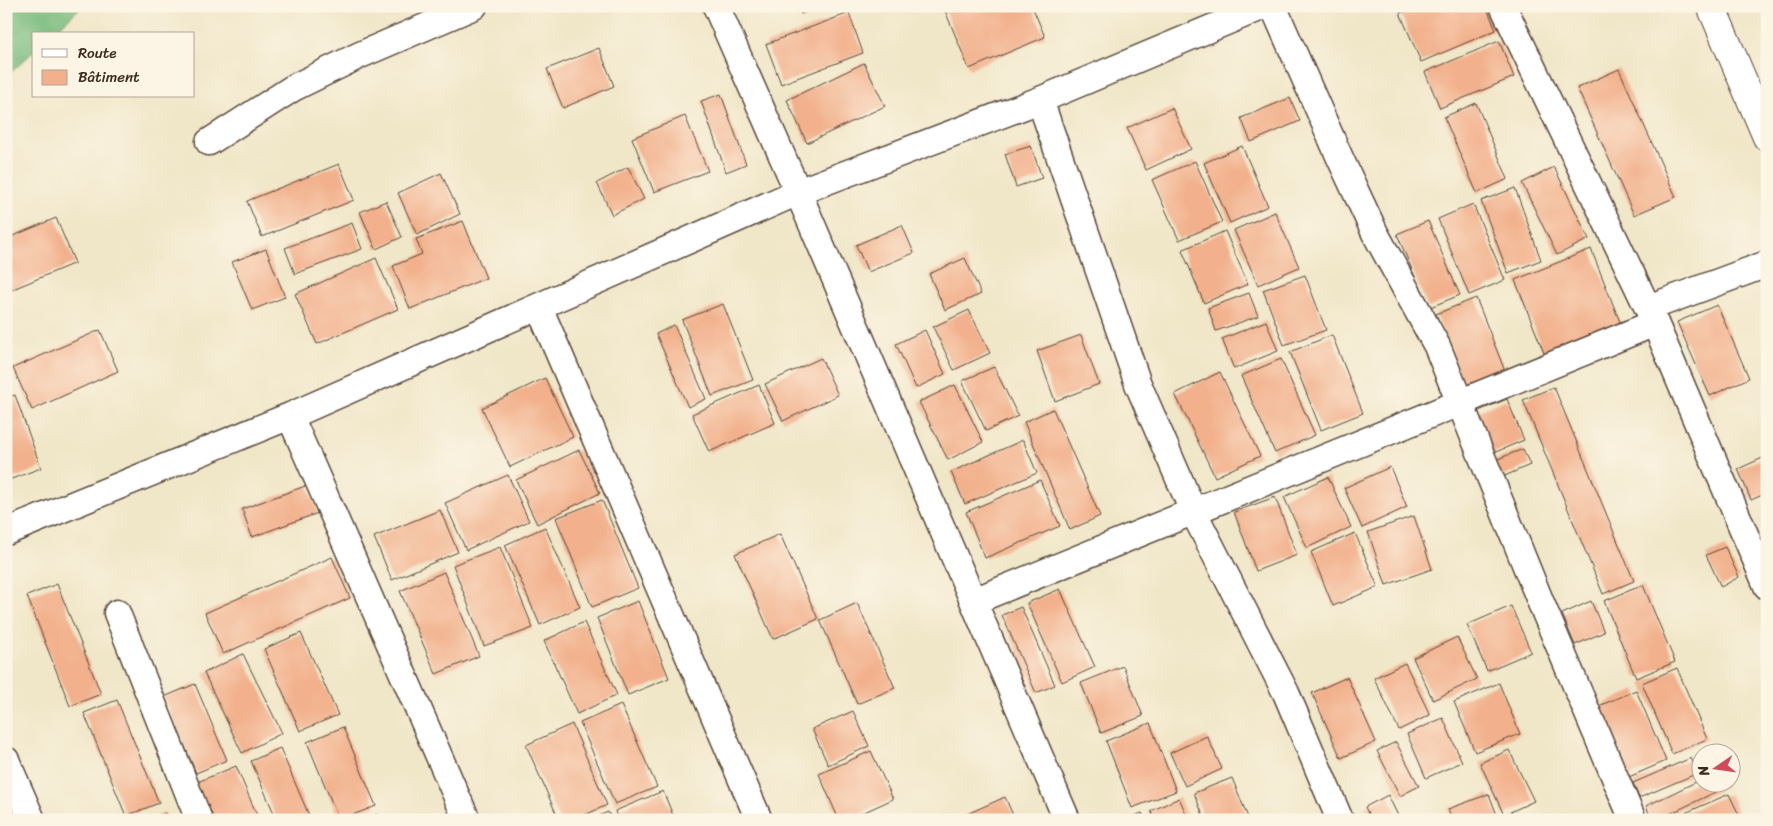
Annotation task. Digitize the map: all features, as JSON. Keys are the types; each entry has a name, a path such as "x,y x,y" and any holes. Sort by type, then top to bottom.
{"street":[{"path":"209,142 293,88 360,55 474,6"},
{"path":"716,6 798,192 1067,820"},
{"path":"6,532 290,416 798,192 1040,100 1264,6"},
{"path":"1273,6 1375,233 1437,346 1541,603 1633,820"},
{"path":"1503,6 1651,315 1767,586"},
{"path":"1710,6 1767,137"},
{"path":"1040,100 1078,216 1138,384 1193,511 1286,693 1340,820"},
{"path":"974,602 1460,403 1767,264"},
{"path":"539,307 758,820"},
{"path":"290,416 467,820"},
{"path":"117,613 199,820"},
{"path":"6,760 32,820"}],"green space":[{"path":"6,6 82,6 54,32 32,32 32,53 6,77"}],"building":[{"path":"797,6 818,6 801,14"},
{"path":"950,6 1032,6 1045,37 969,69 944,8"},
{"path":"1417,6 1486,6 1496,30 1421,62 1400,13"},
{"path":"849,13 863,53 781,84 766,44"},
{"path":"1499,41 1514,77 1440,108 1425,72"},
{"path":"599,48 614,86 563,108 547,69"},
{"path":"864,63 885,106 807,143 787,100"},
{"path":"1619,69 1676,197 1634,215 1577,88"},
{"path":"721,94 746,164 726,172 701,101"},
{"path":"1290,98 1300,121 1251,142 1241,118"},
{"path":"1476,103 1508,179 1477,193 1444,117"},
{"path":"1172,108 1191,149 1146,170 1127,128"},
{"path":"685,116 708,171 654,192 632,138"},
{"path":"1031,146 1042,178 1016,187 1005,154"},
{"path":"1242,146 1268,206 1230,223 1204,163"},
{"path":"1195,161 1222,222 1179,240 1152,180"},
{"path":"339,164 354,200 262,237 247,201"},
{"path":"628,167 644,199 612,215 597,183"},
{"path":"1554,167 1589,239 1557,255 1522,183"},
{"path":"441,173 460,214 417,235 398,193"},
{"path":"1515,188 1541,260 1508,273 1481,201"},
{"path":"386,201 402,237 376,249 360,212"},
{"path":"1473,204 1505,280 1469,295 1438,219"},
{"path":"1275,212 1299,267 1258,285 1234,230"},
{"path":"56,218 75,263 6,292 6,239"},
{"path":"463,221 486,278 410,309 393,266 422,254 416,239"},
{"path":"1428,221 1460,295 1428,308 1397,234"},
{"path":"352,223 362,249 295,274 285,248"},
{"path":"902,225 914,253 868,272 856,245"},
{"path":"1225,231 1248,284 1204,303 1182,250"},
{"path":"266,249 285,297 252,310 232,262"},
{"path":"1591,249 1622,327 1546,358 1515,280"},
{"path":"376,258 398,309 317,344 295,294"},
{"path":"965,258 981,294 945,310 929,274"},
{"path":"1305,275 1326,330 1284,345 1263,290"},
{"path":"1249,293 1258,316 1216,331 1208,308"},
{"path":"1476,298 1505,371 1464,388 1436,314"},
{"path":"723,304 753,380 712,396 682,320"},
{"path":"1717,305 1749,378 1710,396 1677,322"},
{"path":"969,310 990,353 954,370 933,327"},
{"path":"1266,321 1278,351 1234,369 1222,339"},
{"path":"674,325 706,399 688,407 656,334"},
{"path":"100,330 118,371 32,410 13,368"},
{"path":"925,330 945,374 916,388 896,344"},
{"path":"1081,335 1099,384 1055,401 1037,351"},
{"path":"1332,335 1363,413 1321,430 1290,352"},
{"path":"821,358 838,395 783,421 765,384"},
{"path":"1281,359 1315,435 1275,453 1241,376"},
{"path":"994,367 1018,416 986,431 962,381"},
{"path":"1220,372 1260,456 1215,477 1175,394"},
{"path":"545,378 573,437 510,467 482,408"},
{"path":"759,385 775,423 709,452 692,414"},
{"path":"955,385 983,442 948,460 919,402"},
{"path":"1554,387 1634,581 1603,594 1523,400"},
{"path":"15,395 41,468 6,481 6,398"},
{"path":"1507,399 1524,440 1491,454 1474,413"},
{"path":"1053,409 1100,516 1070,530 1024,422"},
{"path":"1023,440 1037,473 965,504 951,472"},
{"path":"1523,449 1530,465 1500,478 1493,461"},
{"path":"579,450 600,493 537,524 516,480"},
{"path":"1767,456 1767,493 1751,500 1738,469"},
{"path":"1390,467 1407,507 1362,528 1344,488"},
{"path":"508,475 529,521 466,550 445,503"},
{"path":"1328,477 1351,527 1307,548 1284,497"},
{"path":"1040,480 1060,526 985,558 966,512"},
{"path":"308,485 318,513 252,537 242,509"},
{"path":"1275,497 1297,555 1256,571 1234,512"},
{"path":"602,500 638,588 592,607 556,518"},
{"path":"440,510 458,552 392,580 374,537"},
{"path":"1414,516 1432,569 1386,585 1368,532"},
{"path":"545,527 580,607 540,625 505,545"},
{"path":"1355,533 1378,587 1333,606 1311,552"},
{"path":"780,534 818,619 773,639 735,554"},
{"path":"500,547 533,628 484,646 453,565"},
{"path":"1725,547 1739,577 1721,587 1706,555"},
{"path":"332,557 350,598 223,654 205,613"},
{"path":"444,572 479,656 436,674 400,591"},
{"path":"57,584 101,694 70,706 27,596"},
{"path":"1643,585 1675,662 1636,678 1604,601"},
{"path":"1060,589 1095,667 1062,682 1027,603"},
{"path":"638,601 669,678 628,695 597,618"},
{"path":"1591,601 1604,632 1575,645 1562,614"},
{"path":"857,603 895,688 857,704 820,620"},
{"path":"1511,606 1531,652 1487,671 1467,625"},
{"path":"1021,607 1055,685 1036,693 1002,615"},
{"path":"584,622 617,695 577,714 544,641"},
{"path":"301,633 338,715 300,731 264,649"},
{"path":"1457,637 1477,679 1433,700 1413,658"},
{"path":"243,654 282,733 242,753 204,673"},
{"path":"1405,663 1430,715 1399,730 1374,678"},
{"path":"1123,666 1143,716 1101,733 1081,683"},
{"path":"1677,668 1707,739 1695,744 1690,744 1690,746 1672,754 1642,683"},
{"path":"1347,677 1376,742 1341,758 1312,693"},
{"path":"1499,683 1520,734 1475,752 1454,702"},
{"path":"195,684 227,760 196,773 164,697"},
{"path":"1636,690 1666,761 1629,777 1599,706"},
{"path":"117,700 159,803 126,816 84,713"},
{"path":"621,705 657,787 615,804 580,723"},
{"path":"853,711 869,746 828,765 812,729"},
{"path":"1443,718 1462,762 1426,778 1407,734"},
{"path":"1150,723 1176,791 1132,808 1106,741"},
{"path":"572,724 607,805 574,820 559,820 526,745"},
{"path":"343,727 376,806 339,820 307,742"},
{"path":"1207,736 1222,769 1185,786 1170,753"},
{"path":"1396,742 1419,786 1400,796 1377,751"},
{"path":"280,748 311,820 277,820 251,761"},
{"path":"1509,750 1534,801 1504,815 1480,763"},
{"path":"871,751 893,799 847,820 839,820 819,774"},
{"path":"1690,758 1690,776 1639,798 1633,783"},
{"path":"236,766 259,820 210,820 195,783"},
{"path":"1232,778 1249,820 1205,820 1194,793"},
{"path":"1690,785 1690,794 1711,794 1657,820 1652,820 1646,806"},
{"path":"663,791 675,820 618,820 615,811"},
{"path":"1489,794 1498,818 1493,820 1452,820 1448,809"},
{"path":"1729,794 1739,815 1728,820 1669,820"},
{"path":"1388,795 1400,820 1371,820 1365,807"},
{"path":"1005,797 1015,820 967,820 965,815"},
{"path":"1179,798 1189,820 1155,820 1151,811"},
{"path":"608,812 612,820 590,820"},
{"path":"165,813 168,820 149,820"},
{"path":"1142,813 1145,820 1126,820"},
{"path":"377,814 380,820 365,820"}]}
